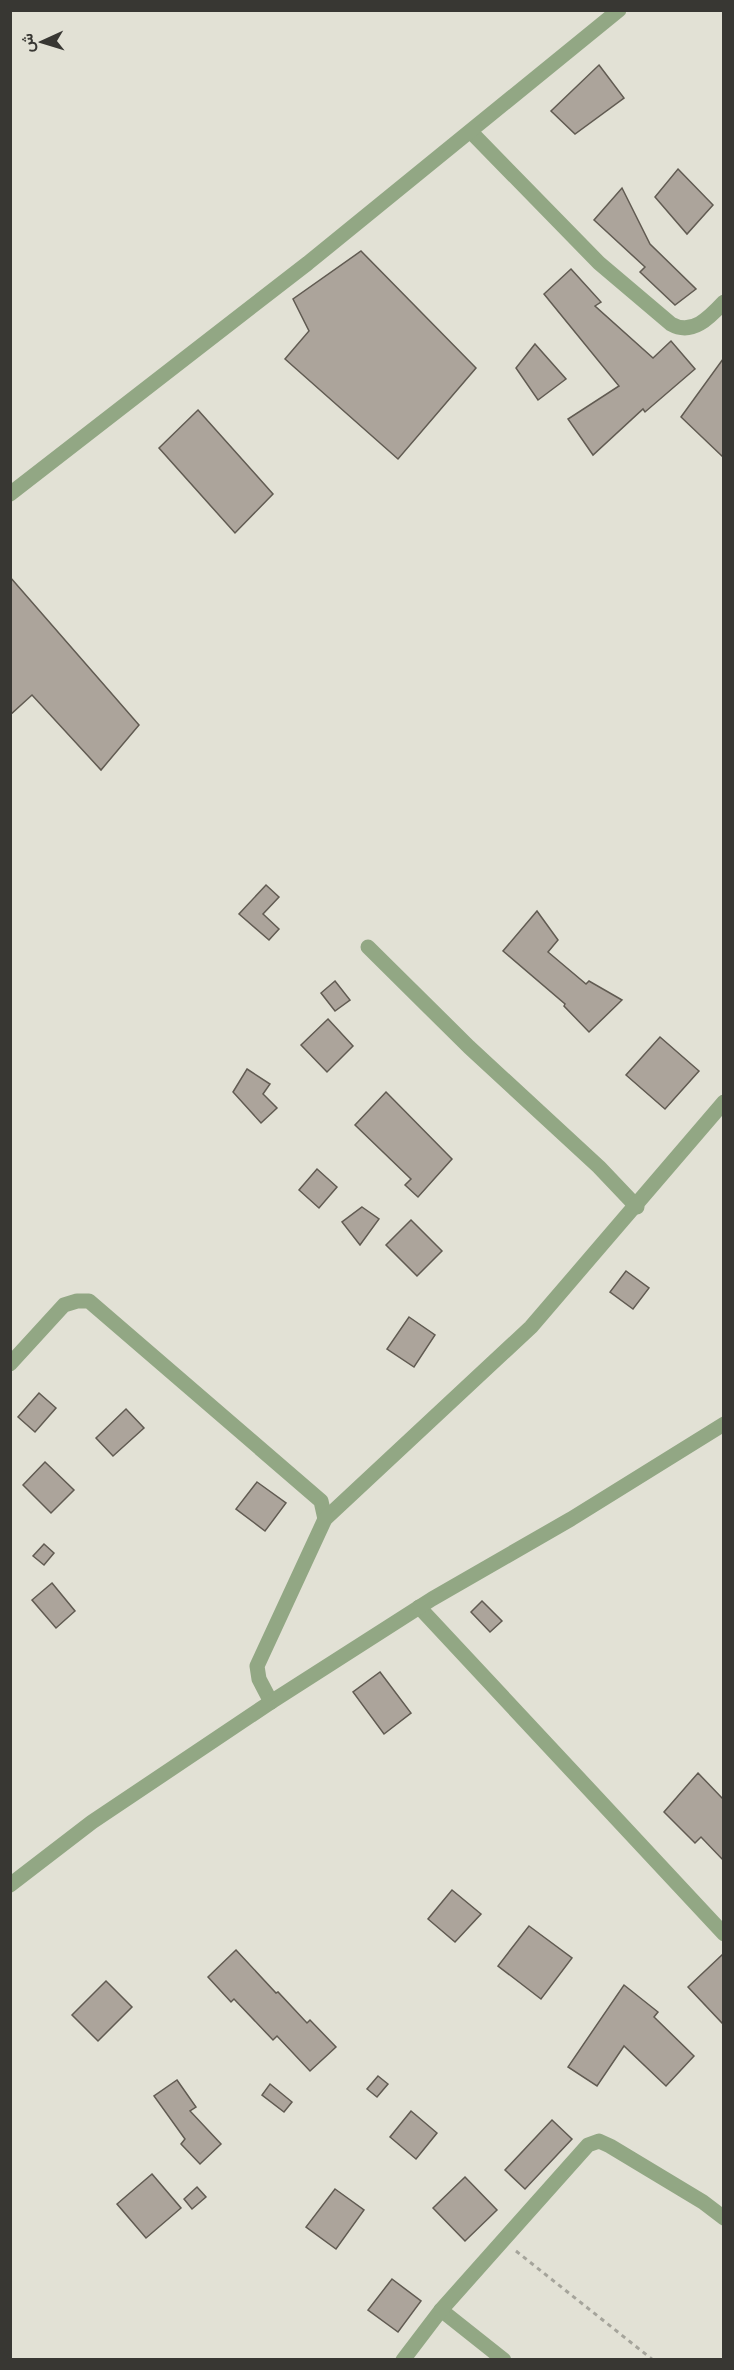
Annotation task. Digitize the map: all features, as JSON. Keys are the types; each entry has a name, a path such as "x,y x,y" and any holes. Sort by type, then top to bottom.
{"street":[{"path":"10,494 308,263 619,10"},
{"path":"471,132 599,263 671,324 681,330 692,329 723,302"},
{"path":"368,947 637,1207"},
{"path":"271,1702 259,1678 257,1666 325,1519 531,1327 637,1207 723,1102"},
{"path":"10,1364 64,1305 77,1301 88,1301 321,1501 325,1519"},
{"path":"10,1885 92,1822 271,1702 419,1607 571,1519 723,1424"},
{"path":"419,1607 723,1934"},
{"path":"404,2360 441,2310 588,2145 599,2141 703,2202 723,2218"},
{"path":"441,2310 504,2360"}],"path":[{"path":"502,2241 653,2360"}],"building":[{"path":"599,65 624,98 575,134 551,111"},
{"path":"678,169 713,205 687,234 655,197"},
{"path":"622,188 650,244 696,289 675,305 640,272 645,267 594,220"},
{"path":"361,251 476,368 398,459 285,359 309,331 293,299"},
{"path":"571,269 601,302 595,306 653,358 671,341 695,369 645,412 643,409 593,455 568,419 619,386 544,294"},
{"path":"535,344 566,379 538,400 516,368"},
{"path":"723,359 723,457 681,417"},
{"path":"198,410 273,494 235,533 159,448"},
{"path":"10,577 139,725 101,770 32,695 10,715"},
{"path":"266,885 279,897 263,914 279,929 269,940 239,914"},
{"path":"537,911 558,940 548,952 586,984 589,981 622,1000 589,1032 564,1006 565,1004 503,951"},
{"path":"335,981 350,1000 335,1011 321,993"},
{"path":"328,1019 353,1046 327,1072 301,1045"},
{"path":"660,1037 699,1071 665,1109 626,1075"},
{"path":"247,1069 270,1084 263,1094 277,1108 261,1123 233,1092"},
{"path":"386,1092 452,1159 418,1197 405,1185 411,1179 355,1125"},
{"path":"317,1169 337,1187 319,1208 299,1190"},
{"path":"362,1207 379,1219 360,1245 342,1222"},
{"path":"411,1220 442,1251 417,1276 386,1245"},
{"path":"626,1271 649,1288 633,1309 610,1292"},
{"path":"409,1317 435,1335 414,1367 387,1349"},
{"path":"39,1393 56,1408 35,1432 18,1417"},
{"path":"126,1409 144,1428 113,1456 96,1438"},
{"path":"45,1462 74,1490 51,1513 23,1485"},
{"path":"257,1482 286,1503 265,1531 236,1509"},
{"path":"44,1544 54,1553 44,1565 33,1556"},
{"path":"52,1583 75,1611 56,1628 32,1600"},
{"path":"482,1601 502,1621 490,1632 471,1612"},
{"path":"380,1672 411,1713 384,1734 353,1692"},
{"path":"698,1773 723,1799 723,1860 701,1837 695,1843 664,1812"},
{"path":"452,1890 481,1914 455,1942 428,1919"},
{"path":"529,1926 572,1958 541,1999 498,1966"},
{"path":"236,1950 276,1993 278,1992 307,2023 310,2020 336,2047 310,2071 277,2036 273,2040 234,1999 231,2002 208,1977"},
{"path":"723,1954 723,2024 688,1987"},
{"path":"106,1981 132,2007 98,2041 72,2015"},
{"path":"624,1985 658,2012 654,2017 694,2056 666,2086 624,2046 597,2086 568,2067"},
{"path":"378,2076 388,2084 377,2097 367,2089"},
{"path":"177,2080 196,2107 190,2111 221,2144 200,2164 181,2144 185,2139 154,2096"},
{"path":"270,2084 292,2102 284,2112 262,2095"},
{"path":"411,2111 437,2133 416,2159 390,2137"},
{"path":"552,2120 572,2139 525,2189 505,2170"},
{"path":"152,2174 181,2208 146,2238 117,2204"},
{"path":"465,2177 497,2210 465,2241 433,2208"},
{"path":"197,2187 206,2197 192,2209 184,2199"},
{"path":"335,2189 364,2210 336,2249 306,2227"},
{"path":"392,2279 421,2301 398,2332 368,2310"}]}
